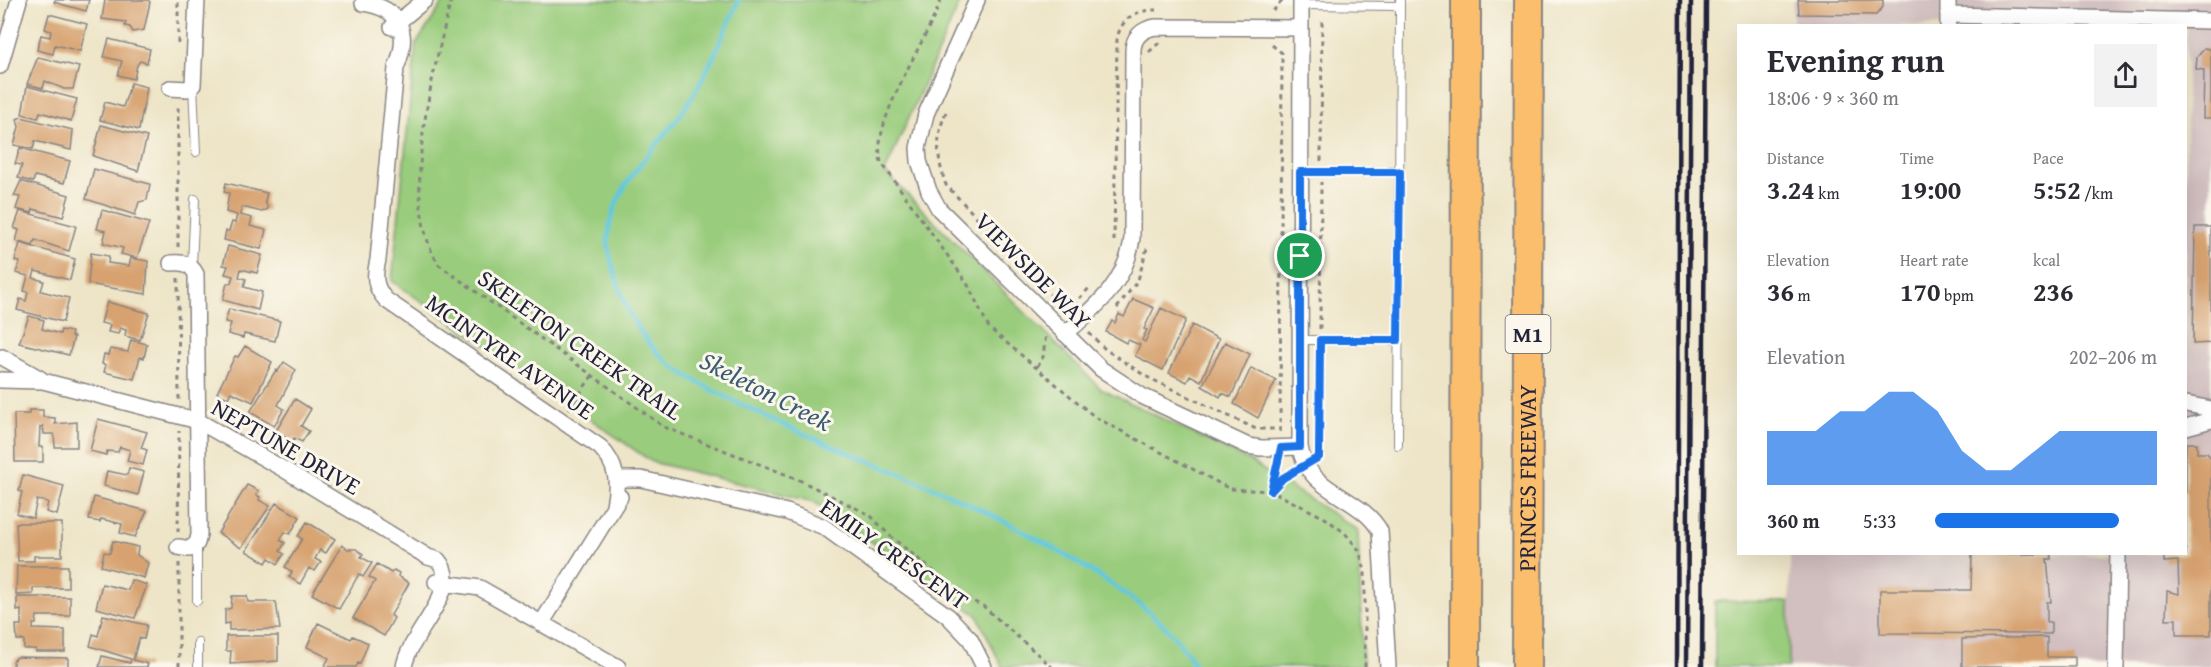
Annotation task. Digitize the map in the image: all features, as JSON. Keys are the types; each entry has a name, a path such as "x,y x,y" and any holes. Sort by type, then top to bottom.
{"highway":[{"path":"1465,667 1466,0"},
{"name":"PRINCES FREEWAY","path":"1527,667 1529,0"}],"street":[{"path":"0,66 5,32 19,0"},
{"path":"180,87 197,0"},
{"path":"361,1 386,9 395,24 425,0"},
{"name":"VIEWSIDE WAY","path":"977,0 926,114 918,148 922,175 939,209 1101,369 1143,396 1241,443 1261,448 1300,447"},
{"path":"1301,2 1300,447 1305,465 1323,486 1370,517 1380,531 1388,667"},
{"path":"1948,14 2165,23 2211,21"},
{"name":"MCINTYRE AVENUE","path":"395,24 402,29 403,45 396,68 378,260 395,305 600,447 622,479"},
{"path":"1065,334 1116,284 1129,259 1133,45 1136,38 1145,30 1155,27 1301,28"},
{"path":"178,548 190,549 197,543 198,421 196,274 180,264"},
{"path":"0,380 5,367 1,355"},
{"name":"NEPTUNE DRIVE","path":"1,355 43,381"},
{"name":"NEPTUNE DRIVE","path":"0,380 43,381 198,421 440,563 441,582"},
{"path":"2187,404 2211,409"},
{"path":"2187,427 2211,420"},
{"path":"541,624 614,505 622,479"},
{"name":"EMILY CRESCENT","path":"622,479 641,479 787,512 824,527 948,616 970,639 984,667"},
{"path":"2116,667 2118,555"},
{"path":"404,667 408,652 431,610 441,600 441,582 480,588 618,667"}],"lane":[{"path":"1301,2 1400,3 1398,445"},
{"path":"180,87 196,152"},
{"path":"1300,172 1400,172"},
{"path":"180,264 195,199"},
{"path":"1300,340 1398,340"},
{"path":"197,543 197,601"},
{"path":"198,642 198,667"}],"path":[{"path":"178,0 178,44"},
{"name":"SKELETON CREEK TRAIL","path":"452,0 427,101 420,194 427,247 439,265 461,284 664,427 795,478 870,515 889,535 966,597 983,606 1052,667"},
{"path":"1282,53 1281,448 1271,491 1283,478 1319,457 1322,4"},
{"path":"1149,63 1149,52 1158,43 1169,44"},
{"path":"179,667 180,87"},
{"path":"1115,310 1130,294 1138,279 1145,262 1148,241"},
{"path":"1091,334 1099,326"},
{"path":"561,420 592,376"}],"shaded area":[{"path":"1793,0 2211,0 2211,667 1789,667 1790,555 2187,555 2187,24 1793,24"}],"green space":[{"path":"445,0 961,0 885,172 1101,389 1248,460 1358,530 1363,667 1002,667 977,615 814,502 652,462 392,281 416,44"},
{"path":"1715,601 1789,602 1789,667 1715,667"}],"building":[{"path":"55,0 89,0 86,11 54,2"},
{"path":"105,0 148,0 150,2 144,30 133,32 130,27 125,26 126,22 102,19"},
{"path":"1798,0 1883,0 1883,7 1876,15 1799,14"},
{"path":"49,14 87,24 80,51 55,45 53,54 37,50 41,35 50,37 51,31 45,29"},
{"path":"109,39 150,49 147,63 140,61 137,65 134,79 118,75 122,61 104,57"},
{"path":"2204,48 2210,49 2211,52 2211,118 2203,118 2204,70 2196,69 2197,57"},
{"path":"38,57 79,67 73,89 64,89 45,81 43,88 27,84"},
{"path":"131,83 147,87 139,130 100,120 105,102 123,107"},
{"path":"27,86 77,99 71,121 40,112 38,118 22,114"},
{"path":"21,117 73,130 71,150 35,141 33,149 14,145 19,127 17,119"},
{"path":"101,125 147,137 138,171 93,156"},
{"path":"20,148 70,161 64,183 35,176 33,182 18,178 22,165 15,164"},
{"path":"94,169 150,184 147,200 139,202 135,215 86,199"},
{"path":"21,181 69,195 63,217 33,209 32,213 16,209 20,197 14,196"},
{"path":"226,183 267,193 265,201 268,209 262,212 242,207 240,215 252,218 250,226 266,230 261,249 224,240 226,231 229,231 232,222 235,223 237,215 226,212 229,193 224,192"},
{"path":"102,210 149,223 137,258 121,254 123,248 103,243 106,231 97,229"},
{"path":"20,211 76,226 69,251 35,240 33,246 16,241 19,230 14,228"},
{"path":"2195,227 2211,227 2211,343 2193,344"},
{"path":"20,243 75,259 70,280 35,271 33,278 44,281 41,291 69,298 63,322 17,310 20,299 26,301 28,292 24,291 28,276 16,273 20,262 15,261"},
{"path":"228,246 262,255 257,273 241,269 239,277 246,279 244,287 262,292 258,310 223,300 227,283 231,283 233,276 225,274 228,266 223,265"},
{"path":"91,253 109,256 108,263 129,266 131,258 148,261 146,294 88,284"},
{"path":"1133,299 1154,308 1144,329 1147,330 1142,340 1145,342 1161,308 1186,320 1163,370 1135,356 1140,345 1128,340 1126,343 1106,332 1112,321 1115,323 1119,314 1124,317"},
{"path":"107,302 149,313 140,340 125,336 126,330 120,328 118,334 108,332 110,325 101,323"},
{"path":"229,309 280,321 275,341 244,334 243,338 228,334 231,323 225,322"},
{"path":"29,316 44,320 42,329 60,334 61,330 72,332 71,336 74,337 69,355 19,343"},
{"path":"1192,325 1219,339 1201,381 1190,375 1187,382 1169,373"},
{"path":"131,340 147,344 144,358 140,357 134,379 104,372 106,365 102,364 104,354 108,355 110,349 128,352"},
{"path":"1225,342 1250,354 1231,397 1222,393 1220,397 1202,386"},
{"path":"245,346 272,362 253,402 231,392 228,398 217,393 235,356 238,357"},
{"path":"284,362 296,370 278,405 284,409 274,426 250,412 276,370 278,371"},
{"path":"1251,368 1276,380 1258,418 1234,404"},
{"path":"295,399 311,409 301,426 309,431 302,442 294,438 292,441 276,431"},
{"path":"29,410 43,410 43,417 55,418 55,424 77,422 77,447 55,447 54,434 44,434 43,426 40,427 39,447 43,447 43,462 15,462 14,414 29,414"},
{"path":"98,419 147,432 141,448 147,450 143,465 127,461 130,450 120,447 118,452 107,451 106,455 90,451"},
{"path":"2187,443 2197,443 2197,453 2207,453 2211,458 2211,635 2176,635 2176,619 2166,619 2167,591 2179,594 2178,561 2164,562 2164,555 2187,555"},
{"path":"129,468 144,472 138,495 104,486 107,471 127,475"},
{"path":"23,475 64,486 57,515 46,512 48,502 37,500 33,518 17,514"},
{"path":"247,485 259,491 256,495 260,497 259,500 270,506 241,548 218,533"},
{"path":"94,497 147,511 135,537 120,533 122,524 101,519 100,522 89,520"},
{"path":"276,503 300,517 290,534 285,532 280,540 285,543 280,551 284,554 278,564 269,558 266,563 246,551"},
{"path":"307,522 335,539 326,553 320,550 315,559 321,562 315,571 309,568 300,584 289,577 292,572 285,567 302,539 298,536"},
{"path":"16,523 62,523 62,556 34,556 34,561 18,561"},
{"path":"113,541 138,547 137,555 148,563 144,578 101,566 104,552 110,553"},
{"path":"342,545 348,549 356,549 363,554 361,557 372,563 363,577 359,574 339,609 312,594"},
{"path":"1972,555 2051,555 2051,559 2047,559 2051,602 2047,602 2047,622 2051,622 2051,634 1880,633 1880,590 1971,590"},
{"path":"377,564 391,573 394,570 399,573 398,576 409,583 391,615 394,618 384,636 353,618 375,581 369,577"},
{"path":"17,566 68,566 68,588 33,588 33,594 16,595"},
{"path":"131,580 147,585 135,618 96,608 102,584 128,590"},
{"path":"232,596 247,596 248,602 276,602 280,629 229,630 229,623 225,624 225,610 231,608"},
{"path":"17,597 70,597 70,616 37,616 36,624 33,624 33,629 65,630 65,652 36,652 36,649 24,649 24,640 17,640 16,625 21,625 21,610 17,611"},
{"path":"103,615 147,625 144,639 139,638 133,660 148,664 147,667 99,667 102,656 130,663 131,659 90,646 93,634 98,636"},
{"path":"318,623 351,639 353,636 368,643 360,664 358,663 356,667 324,667 329,658 307,647"},
{"path":"226,636 278,636 278,661 230,664 231,651 226,651"},
{"path":"2047,637 2047,657 2075,657 2075,667 1962,667 1962,639"},
{"path":"17,657 68,658 68,667 13,667 13,661"}],"waterway":[{"name":"Skeleton Creek","path":"739,0 699,85 683,111 625,186 611,220 608,243 610,257 623,299 638,329 663,358 706,387 793,429 962,501 1032,536 1077,562 1127,595 1153,616 1177,639 1196,667"}],"railway":[{"path":"1677,667 1680,0"},
{"path":"1687,667 1691,0"},
{"path":"1702,667 1706,0"}],"route":[{"path":"1300,172 1400,172 1398,340 1320,340 1319,457 1283,478 1271,491 1281,448 1300,447 1300,256 1300,172"}]}
